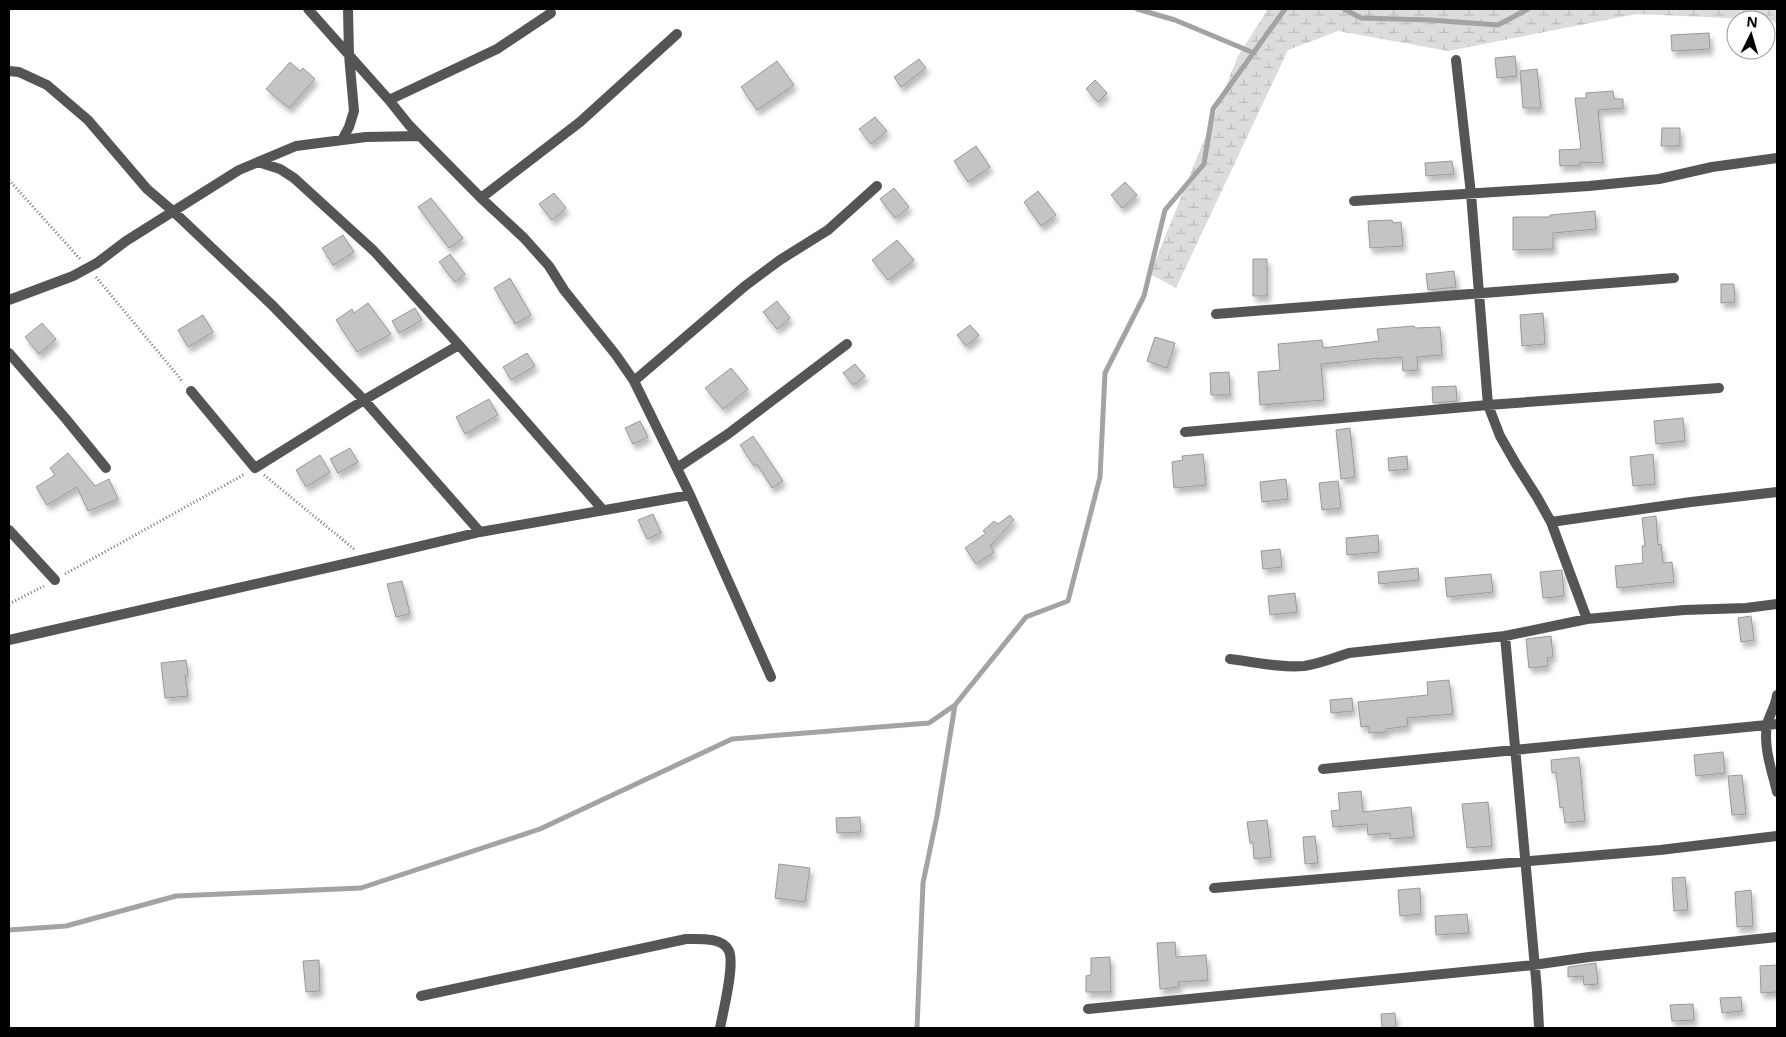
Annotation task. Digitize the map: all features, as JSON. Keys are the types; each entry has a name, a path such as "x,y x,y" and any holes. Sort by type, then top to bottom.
{"street":[{"path":"308,9 420,136 481,198 524,238 549,266 564,290 616,355 634,382 690,495 771,677"},
{"path":"342,140 354,111 349,55 348,9"},
{"path":"390,100 497,49 551,13"},
{"path":"481,198 580,122 677,34"},
{"path":"1456,60 1471,194 1488,405 1500,436 1551,522 1587,619"},
{"path":"9,71 19,72 47,85 88,120 147,189 174,212 273,306 364,400 480,532"},
{"path":"9,300 73,276 88,268 239,170 296,146 366,137 420,136"},
{"path":"1354,201 1589,186 1659,179 1712,167 1777,158"},
{"path":"258,162 280,169 294,178 374,251 603,510"},
{"path":"634,382 745,286 780,260 828,230 877,186"},
{"path":"1216,314 1674,278"},
{"path":"677,468 728,434 847,344"},
{"path":"191,391 256,468 364,400 459,345"},
{"path":"9,353 106,468"},
{"path":"1185,432 1488,405 1719,388"},
{"path":"1551,522 1777,492"},
{"path":"9,640 480,532 690,495"},
{"path":"9,530 55,580"},
{"path":"1230,659 1303,666 1349,653 1505,636 1587,619 1684,610 1746,608 1777,604"},
{"path":"1505,636 1539,1028"},
{"path":"1777,695 1767,747 1777,792"},
{"path":"1323,769 1772,724"},
{"path":"1214,888 1660,850 1777,836"},
{"path":"1088,1008 1534,965 1589,957 1777,937"},
{"path":"420,996 686,939 704,938 722,944 729,950 731,962 720,1028"}],"path":[{"path":"9,180 88,268 191,391"},
{"path":"9,604 256,468 366,559"}],"green space":[{"path":"1268,9 1777,9 1777,24 1776,10 1726,10 1726,18 1637,14 1448,51 1338,31 1288,50 1176,288 1150,274 1238,56"}],"building":[{"path":"1709,33 1710,49 1672,51 1671,35"},
{"path":"1515,56 1517,76 1497,78 1495,58"},
{"path":"919,59 926,68 901,87 894,77"},
{"path":"777,61 794,85 757,110 741,87"},
{"path":"290,62 300,71 303,68 315,79 289,108 266,89"},
{"path":"1537,69 1541,108 1523,108 1520,71"},
{"path":"1095,80 1107,93 1098,102 1086,89"},
{"path":"1613,91 1614,99 1623,99 1623,108 1598,110 1603,163 1580,162 1580,165 1560,166 1559,150 1581,149 1575,98 1586,98 1586,93"},
{"path":"875,117 887,131 871,144 859,129"},
{"path":"1662,128 1680,128 1680,146 1661,146"},
{"path":"976,146 990,167 968,182 954,161"},
{"path":"1452,161 1454,174 1426,176 1425,163"},
{"path":"1125,182 1137,195 1122,208 1111,195"},
{"path":"894,188 909,207 895,218 880,199"},
{"path":"1038,191 1056,215 1041,226 1024,202"},
{"path":"554,193 566,208 552,220 539,204"},
{"path":"431,198 463,238 449,248 418,207"},
{"path":"1595,211 1596,229 1553,233 1553,249 1513,250 1513,217 1550,217 1550,215"},
{"path":"1392,220 1393,223 1401,222 1403,246 1370,248 1368,221"},
{"path":"343,235 354,252 333,265 322,248"},
{"path":"897,240 914,260 888,280 872,260"},
{"path":"450,254 465,274 455,282 439,262"},
{"path":"1253,259 1267,259 1267,296 1253,296"},
{"path":"1454,271 1456,287 1428,290 1426,274"},
{"path":"510,278 531,315 515,324 494,288"},
{"path":"1721,284 1734,284 1735,302 1721,303"},
{"path":"777,301 790,318 777,329 763,312"},
{"path":"368,303 391,334 357,352 336,320 352,309 354,313"},
{"path":"415,308 422,320 399,333 392,321"},
{"path":"1543,313 1545,344 1522,346 1520,315"},
{"path":"203,315 213,332 188,347 178,330"},
{"path":"42,323 56,339 39,354 25,337"},
{"path":"970,325 979,335 966,346 957,335"},
{"path":"1414,326 1415,328 1440,327 1442,355 1417,357 1418,370 1403,371 1402,357 1321,364 1324,400 1260,405 1258,372 1280,370 1278,344 1322,340 1323,348 1379,341 1377,329"},
{"path":"1155,337 1175,343 1167,368 1147,361"},
{"path":"527,353 535,366 511,380 503,367"},
{"path":"855,364 865,376 853,385 843,373"},
{"path":"731,368 748,389 723,409 705,388"},
{"path":"1229,372 1230,395 1211,395 1210,373"},
{"path":"1456,386 1457,401 1433,403 1432,387"},
{"path":"489,399 498,415 465,434 456,417"},
{"path":"1683,418 1685,441 1656,444 1654,421"},
{"path":"640,421 648,437 633,444 625,428"},
{"path":"1350,428 1355,477 1341,479 1336,430"},
{"path":"753,436 783,481 772,488 757,464 754,466 740,445"},
{"path":"350,448 358,462 338,473 330,459"},
{"path":"68,453 95,486 109,479 118,499 88,511 77,487 47,505 36,487 55,475 50,468"},
{"path":"1203,454 1206,485 1174,488 1172,462 1183,460 1182,456"},
{"path":"1653,454 1655,484 1633,486 1630,457"},
{"path":"320,455 330,472 306,487 296,470"},
{"path":"1407,456 1408,469 1389,471 1388,458"},
{"path":"1286,479 1288,499 1262,502 1260,482"},
{"path":"1338,481 1341,508 1322,510 1319,483"},
{"path":"653,514 661,533 647,539 638,520"},
{"path":"1010,515 1014,520 990,546 994,552 976,564 965,548 986,533 983,531 994,521 998,524"},
{"path":"1656,516 1658,545 1661,544 1663,563 1672,562 1674,582 1617,588 1615,566 1643,563 1642,546 1645,546 1642,518"},
{"path":"1378,535 1379,552 1347,555 1346,538"},
{"path":"1280,549 1282,567 1263,569 1261,551"},
{"path":"1418,568 1419,580 1379,584 1378,572"},
{"path":"1562,570 1564,596 1543,598 1540,572"},
{"path":"1491,574 1493,592 1447,597 1445,578"},
{"path":"402,581 410,614 396,617 387,584"},
{"path":"1295,593 1297,612 1270,615 1268,596"},
{"path":"1751,616 1754,640 1741,642 1738,618"},
{"path":"1551,636 1553,657 1547,658 1548,666 1529,668 1526,639"},
{"path":"186,660 188,675 185,675 188,696 165,698 161,663"},
{"path":"1449,680 1453,714 1407,718 1408,726 1386,729 1386,732 1369,733 1369,726 1361,727 1358,702 1428,695 1427,682"},
{"path":"1352,698 1353,711 1331,713 1330,700"},
{"path":"1723,752 1725,773 1696,776 1694,755"},
{"path":"1579,757 1585,821 1565,823 1563,807 1560,808 1556,772 1552,773 1551,760"},
{"path":"1742,775 1746,814 1732,815 1728,776"},
{"path":"1361,791 1363,812 1411,807 1414,837 1390,839 1390,833 1368,835 1367,824 1333,827 1331,811 1340,810 1338,793"},
{"path":"1488,802 1492,846 1467,848 1462,804"},
{"path":"860,817 861,832 837,833 836,818"},
{"path":"1267,820 1271,857 1254,859 1253,843 1250,843 1247,822"},
{"path":"1315,836 1318,863 1305,864 1303,837"},
{"path":"779,864 810,868 805,902 775,898"},
{"path":"1685,877 1688,910 1674,911 1672,878"},
{"path":"1420,888 1421,914 1400,916 1398,890"},
{"path":"1751,890 1753,926 1737,927 1735,892"},
{"path":"1467,914 1469,933 1436,935 1435,916"},
{"path":"1175,942 1176,957 1206,955 1208,980 1178,982 1179,987 1160,989 1157,943"},
{"path":"1110,957 1111,992 1086,992 1086,976 1091,975 1091,958"},
{"path":"319,960 320,991 306,992 303,961"},
{"path":"1596,963 1598,984 1584,985 1583,976 1568,977 1568,967"},
{"path":"1777,965 1777,992 1761,993 1760,966"},
{"path":"1741,997 1742,1011 1722,1013 1720,998"},
{"path":"1693,1004 1694,1020 1672,1021 1670,1005"},
{"path":"1395,1013 1396,1027 1382,1028 1381,1014"}],"waterway":[{"path":"1137,9 1175,20 1254,53"},
{"path":"9,930 66,926 176,896 361,888 540,829 732,739 929,723 955,705 1026,617 1068,601 1100,477 1105,373 1144,296 1165,210 1204,164 1213,109 1285,9"},
{"path":"1344,9 1361,18 1430,20 1498,25 1528,9"},
{"path":"917,1028 923,883 937,816 955,705"}]}
